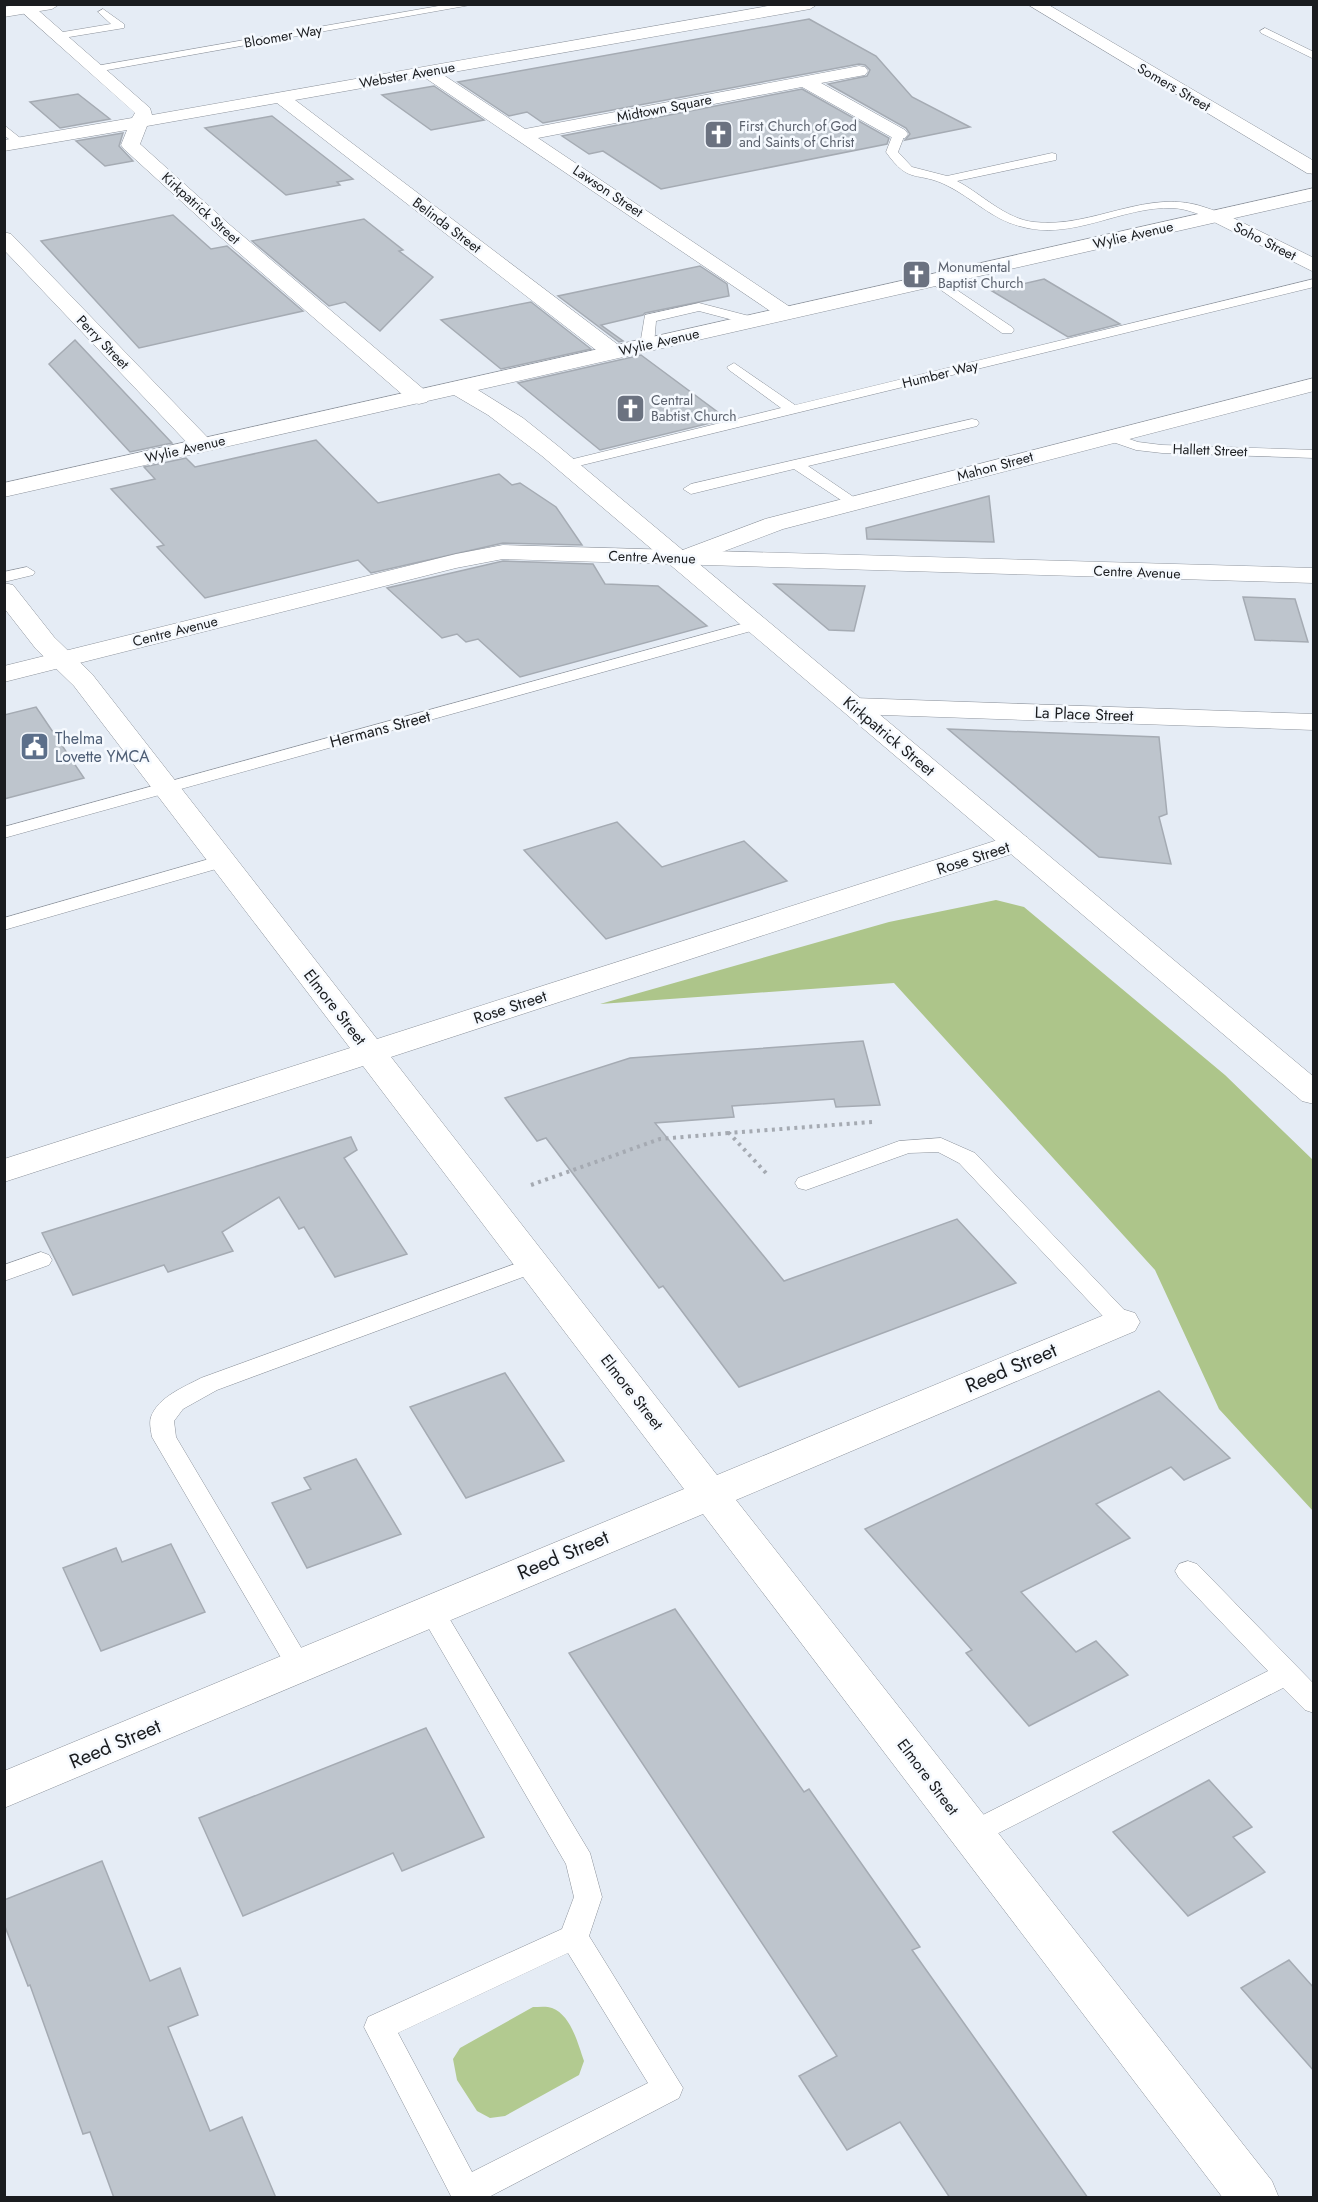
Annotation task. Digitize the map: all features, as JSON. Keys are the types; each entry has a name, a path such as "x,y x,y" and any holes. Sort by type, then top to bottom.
{"street":[{"path":"4,12 23,7 52,4"},
{"name":"Webster Avenue","path":"12,145 810,4"},
{"name":"Somers Street","path":"1035,4 1314,169"},
{"name":"Kirkpatrick Street","path":"23,7 144,111 130,145 223,229 419,397"},
{"name":"Midtown Square","path":"524,135 859,71"},
{"name":"Lawson Street","path":"428,72 786,313"},
{"path":"804,81 899,134"},
{"name":"Belinda Street","path":"281,98 613,352"},
{"name":"Wylie Avenue","path":"4,490 1314,194"},
{"name":"Soho Street","path":"1217,216 1314,266"},
{"name":"Perry Street","path":"4,238 202,445"},
{"name":"Mahon Street","path":"681,559 774,524 1314,384"},
{"name":"Kirkpatrick Street","path":"458,388 483,400 681,559 756,625 1314,1094"},
{"name":"Centre Avenue","path":"4,674 479,555 519,552 681,559 1314,576"},
{"name":"Elmore Street","path":"4,590 45,643 83,681 167,788 711,1492 971,1834 1254,2198"},
{"name":"La Place Street","path":"854,706 1314,722"},
{"name":"Rose Street","path":"4,1171 1017,843"},
{"name":"Reed Street","path":"4,1790 711,1492 1122,1322"}],"lane":[{"name":"Bloomer Way","path":"96,69 471,4"},
{"path":"57,36 120,26 103,12"},
{"path":"1265,32 1314,57"},
{"path":"4,128 12,145"},
{"path":"899,134 892,152 903,168 945,180 1015,221 1032,226 1056,227 1173,203 1200,207 1217,216"},
{"path":"945,180 1052,157"},
{"path":"936,280 1007,330"},
{"name":"Humber Way","path":"566,465 1314,283"},
{"path":"734,368 793,410"},
{"path":"691,489 972,423"},
{"name":"Hallett Street","path":"1109,436 1136,446 1162,449 1314,454"},
{"path":"797,465 853,503"},
{"path":"4,577 27,572"},
{"name":"Hermans Street","path":"4,832 756,625"},
{"path":"4,924 223,861"},
{"path":"806,1183 907,1146 941,1145 967,1158 1122,1322"},
{"path":"4,1273 41,1260"},
{"path":"299,1666 164,1437 162,1419 175,1402 209,1384 534,1265"},
{"path":"1188,1571 1314,1702"},
{"path":"431,1610 580,1862 588,1897 574,1937 378,2027 466,2192 668,2088 574,1937"},
{"path":"971,1834 1286,1674"}],"path":[{"path":"531,1185 660,1139 882,1121"},
{"path":"729,1133 766,1173"}],"green space":[{"path":"996,900 1024,907 1225,1075 1313,1160 1313,1511 1219,1409 1155,1270 894,983 600,1004 889,922"},
{"path":"533,2007 552,2008 569,2023 584,2061 579,2075 505,2116 490,2118 477,2111 457,2080 453,2059 460,2048"}],"building":[{"path":"809,19 876,56 912,97 970,127 905,140 910,134 906,128 828,84 867,76 870,70 865,65 859,64 543,123 527,112 509,116 458,82"},
{"path":"434,86 484,120 431,130 382,95"},
{"path":"802,89 889,138 887,144 661,189 603,151 589,154 562,136"},
{"path":"78,94 110,119 60,128 30,102"},
{"path":"272,116 353,179 337,182 340,185 286,195 205,128"},
{"path":"123,133 119,146 133,161 105,166 76,141"},
{"path":"173,215 211,249 227,246 303,311 139,348 41,241"},
{"path":"364,219 403,250 399,251 433,277 380,331 345,302 329,306 252,241"},
{"path":"700,266 727,284 729,296 645,313 601,325 623,341 619,342 558,296"},
{"path":"1044,279 1120,324 1068,337 992,291"},
{"path":"531,302 591,349 501,369 441,320"},
{"path":"75,340 172,443 130,452 49,364"},
{"name":"Central Babtist Church","path":"641,355 727,419 600,450 518,383"},
{"path":"316,440 378,503 499,474 512,485 520,483 556,507 582,545 503,543 371,573 358,560 205,598 157,547 164,545 111,489 155,479 144,467 186,458 195,467"},
{"path":"989,496 994,542 867,539 866,528"},
{"path":"503,561 593,564 605,584 658,586 707,626 520,677 478,639 466,642 457,634 442,638 387,588"},
{"path":"774,584 865,586 854,631 829,630"},
{"path":"1243,597 1295,599 1308,642 1255,640"},
{"name":"Thelma Lovette YMCA","path":"36,707 84,778 4,799 4,715"},
{"path":"948,729 1159,737 1167,814 1159,817 1171,864 1099,857"},
{"path":"617,822 662,867 744,841 787,881 606,939 524,850"},
{"path":"863,1041 880,1105 836,1107 834,1099 732,1106 734,1117 655,1123 784,1281 957,1219 1016,1283 739,1387 663,1286 659,1288 546,1138 537,1141 505,1098 630,1058"},
{"path":"351,1137 357,1150 344,1158 407,1254 335,1277 304,1227 299,1229 279,1197 222,1232 233,1251 168,1272 164,1265 73,1295 42,1233"},
{"path":"505,1373 564,1461 466,1498 410,1407"},
{"path":"1159,1391 1230,1458 1184,1480 1171,1467 1096,1504 1130,1538 1021,1592 1076,1652 1096,1641 1128,1675 1029,1726 966,1653 972,1650 865,1529"},
{"path":"356,1459 401,1534 307,1568 272,1503 311,1489 304,1478"},
{"path":"171,1544 205,1612 101,1651 63,1568 116,1548 122,1562"},
{"path":"675,1609 804,1792 809,1789 920,1947 912,1950 1088,2198 950,2198 900,2122 847,2150 799,2076 837,2056 569,1653"},
{"path":"426,1728 484,1837 402,1871 393,1853 243,1916 199,1818"},
{"path":"1209,1780 1252,1827 1233,1837 1265,1872 1188,1916 1113,1832"},
{"path":"102,1861 150,1981 180,1968 198,2015 168,2027 210,2131 242,2117 276,2198 114,2198 90,2132 83,2134 30,1985 28,1986 4,1924 4,1900"},
{"path":"1289,1960 1314,1988 1314,2071 1241,1988"}],"place":[{"name":"First Church of God and Saints of Christ","path":"718,134"},
{"name":"Monumental Baptist Church","path":"917,275"},
{"name":"Central Babtist Church","path":"630,408"},
{"name":"Thelma Lovette YMCA","path":"34,747"}]}
